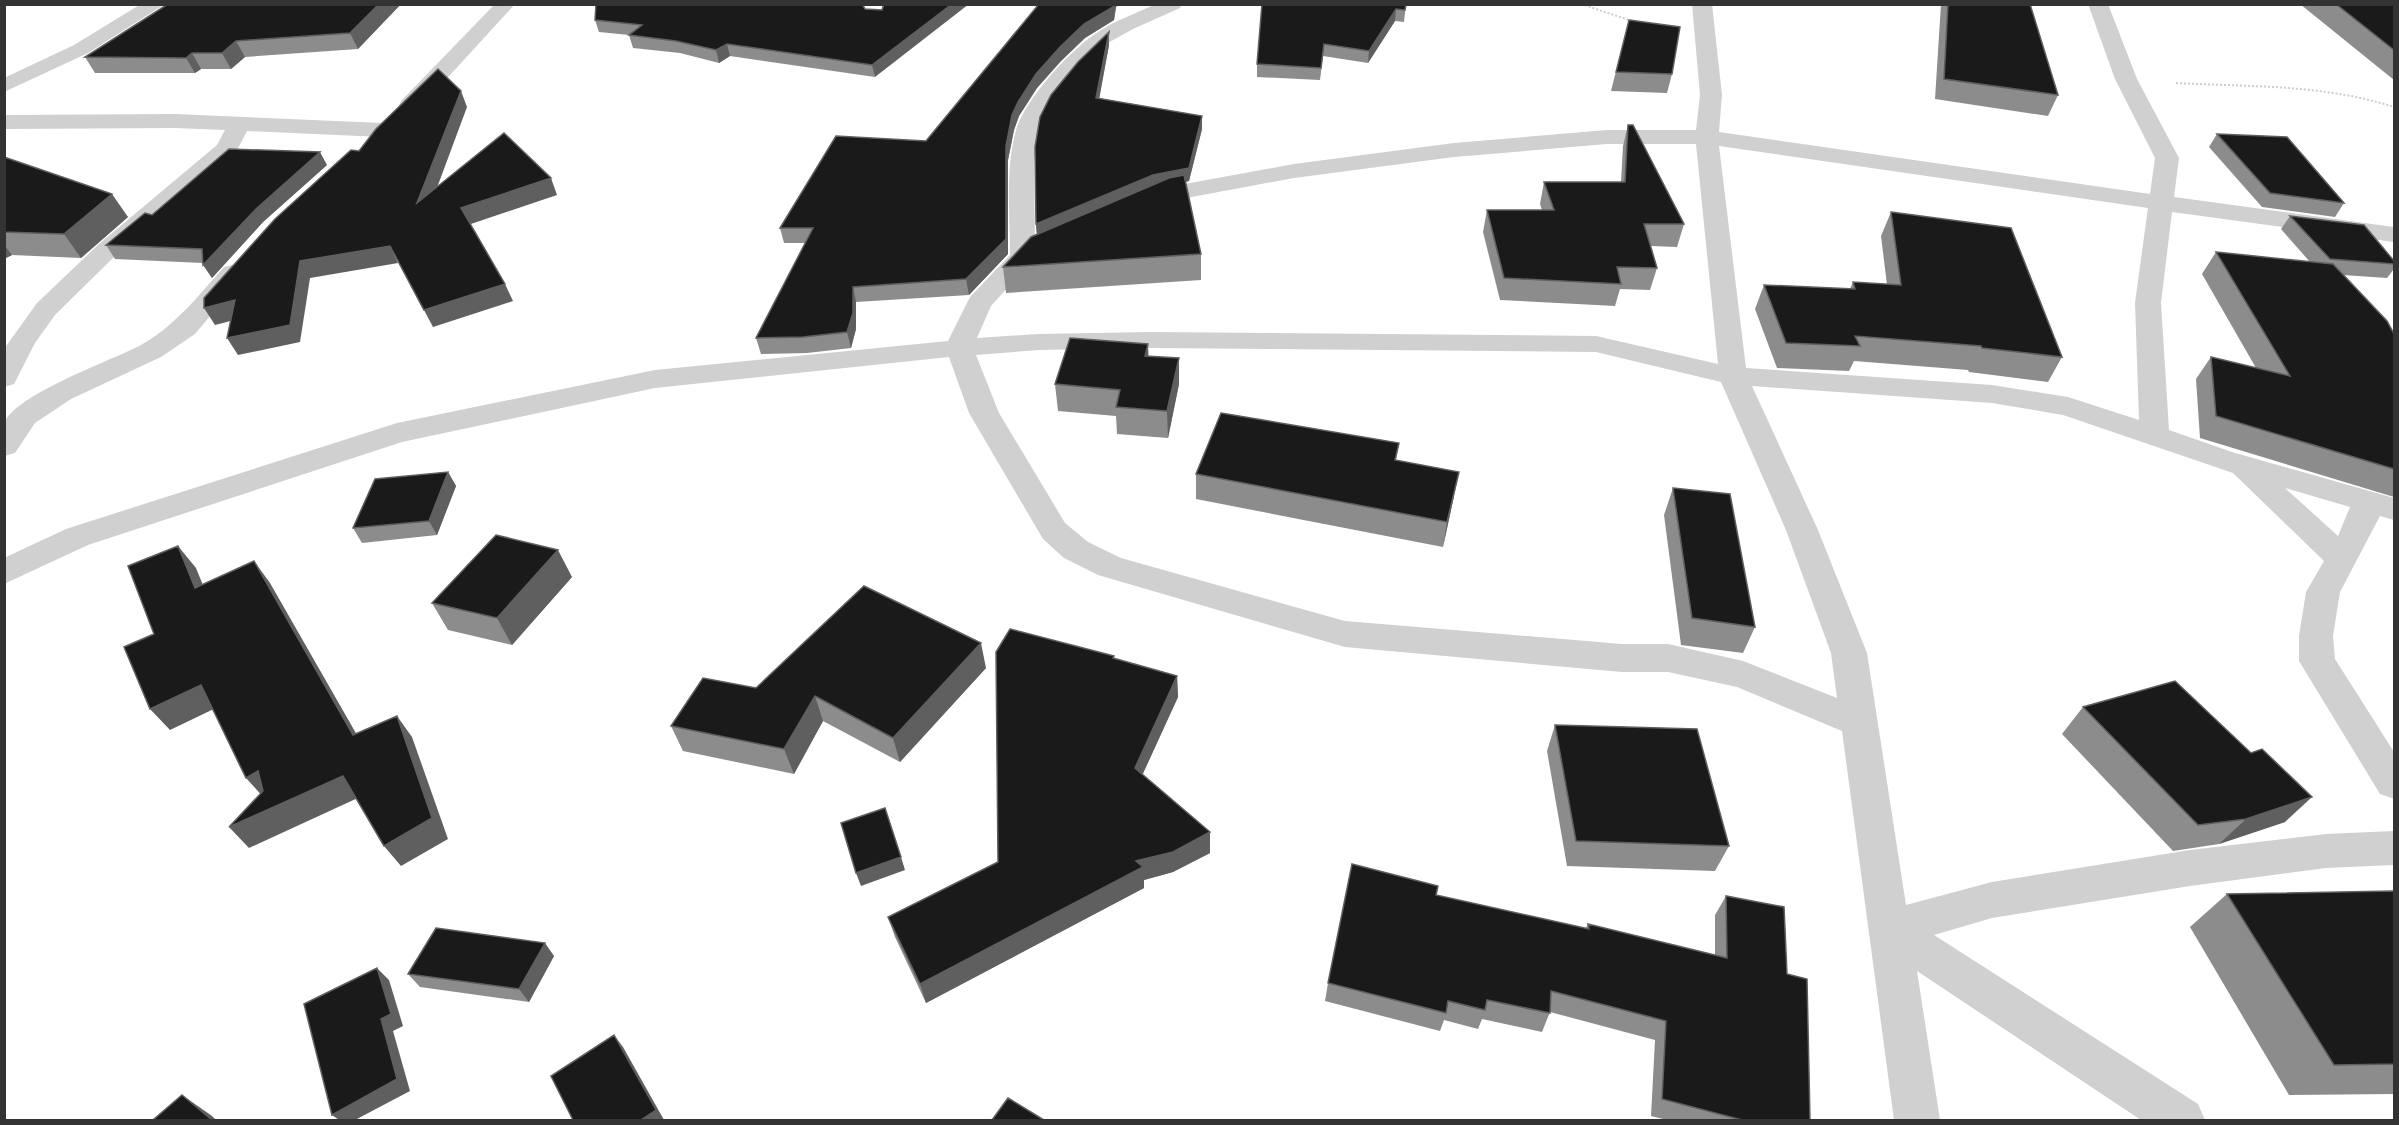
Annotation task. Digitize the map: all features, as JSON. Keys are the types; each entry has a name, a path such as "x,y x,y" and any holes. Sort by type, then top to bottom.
{"street":[{"path":"4,86 81,49 156,4"},
{"path":"357,153 414,101 506,4"},
{"path":"1023,256 1022,171 1029,128 1069,69 1099,40 1127,24 1173,4"},
{"path":"1702,4 1704,44 1711,94 1707,137 1733,376 1802,530 1849,653 1917,1120"},
{"path":"2098,4 2126,79 2167,158 2148,303 2154,434"},
{"path":"4,122 175,121 382,130"},
{"path":"4,378 22,342 46,309 108,249 226,149 239,124"},
{"path":"1120,214 1163,195 1294,171 1454,150 1607,137 1707,137 2394,234"},
{"path":"1056,242 1023,256 979,303 959,348 984,413 1054,531 1076,550 1110,567 1345,634 1622,658 1668,658 1743,675 1860,723"},
{"path":"4,446 15,419 61,393 151,351 185,328 251,254"},
{"path":"4,572 78,537 397,433 656,379 1039,342 1150,340 1596,344 1733,376 1992,394 2068,406 2245,466 2381,505"},
{"path":"2245,466 2301,522 2342,558"},
{"path":"2381,505 2363,519 2323,592 2316,636 2317,661 2394,783"},
{"path":"1888,929 1992,900 2050,890 2326,850 2394,848"},
{"path":"1888,929 2182,1120"}],"path":[{"path":"1581,4 1704,44"},
{"path":"2126,79 2181,84 2310,87 2352,94 2394,107"}],"building":[{"path":"168,4 379,4 350,33 236,41 222,53 192,53 186,58 85,57"},
{"path":"596,4 862,4 865,9 882,10 884,4 952,4 872,65 727,44 716,50 676,41 629,35 642,25 595,20"},
{"path":"1039,4 1114,4 1113,7 1084,24 1060,47 1036,74 1012,115 1006,146 1006,239 966,279 853,287 853,313 847,332 803,337 756,338 813,228 780,228 836,136 926,141"},
{"path":"1262,4 1406,4 1405,10 1396,9 1369,51 1324,44 1321,68 1257,64"},
{"path":"1948,4 2030,4 2058,95 1944,79"},
{"path":"2336,4 2394,4 2394,50"},
{"path":"1629,20 1680,27 1672,74 1616,72"},
{"path":"1109,32 1096,98 1202,116 1189,168 1153,175 1036,224 1035,147 1040,117 1051,95 1078,62"},
{"path":"438,69 461,91 417,203 504,133 551,178 461,208 505,284 424,310 390,246 300,261 290,325 227,338 235,300 204,308 204,298 275,219 351,150 359,151 376,129"},
{"path":"1628,125 1633,125 1684,224 1644,224 1657,268 1617,267 1621,284 1504,278 1487,210 1554,210 1544,182 1625,182"},
{"path":"2217,134 2287,137 2344,203 2270,193"},
{"path":"229,149 320,152 256,209 203,265 202,249 106,245 145,213 152,215"},
{"path":"4,157 112,194 64,234 4,232"},
{"path":"1184,175 1201,254 1003,267 1031,237 1169,178"},
{"path":"1891,212 2011,228 2062,357 1982,348 1981,346 1855,336 1860,346 1786,343 1764,285 1855,289 1853,282 1901,285"},
{"path":"2290,216 2364,225 2394,261 2394,264 2330,259"},
{"path":"2216,252 2333,264 2387,321 2394,334 2394,469 2216,416 2211,357 2290,376"},
{"path":"1070,338 1148,344 1145,356 1179,358 1167,411 1116,407 1120,390 1055,384"},
{"path":"1221,413 1399,443 1395,460 1459,472 1447,522 1196,474"},
{"path":"448,472 429,521 353,528 375,479"},
{"path":"1673,488 1730,494 1755,627 1692,618"},
{"path":"496,535 558,550 497,618 432,603"},
{"path":"178,546 195,588 254,561 353,735 397,716 432,818 384,846 343,776 229,827 263,791 258,771 246,778 201,685 150,709 124,647 154,634 128,566"},
{"path":"864,586 981,643 893,738 815,696 784,749 671,726 703,678 756,688"},
{"path":"1010,629 1114,656 1113,658 1177,676 1135,768 1210,832 1173,852 1136,861 1143,867 920,984 888,917 998,862 996,652"},
{"path":"2175,681 2251,753 2262,749 2312,797 2246,819 2198,825 2083,707"},
{"path":"1555,725 1697,729 1729,846 1576,841"},
{"path":"885,808 901,857 856,873 841,823"},
{"path":"1352,864 1438,886 1436,895 1589,929 1588,924 1727,958 1726,896 1784,907 1787,974 1807,979 1810,1120 1742,1120 1662,1099 1666,1021 1551,991 1550,1013 1487,1000 1485,1010 1448,1001 1446,1013 1328,983"},
{"path":"2394,891 2394,1064 2334,1065 2227,894"},
{"path":"436,928 545,943 519,989 408,974"},
{"path":"377,968 391,1014 381,1019 397,1079 332,1115 304,1004"},
{"path":"614,1035 656,1110 641,1120 573,1120 551,1076"},
{"path":"182,1095 212,1120 153,1120"},
{"path":"1008,1098 1044,1120 992,1120"}]}
